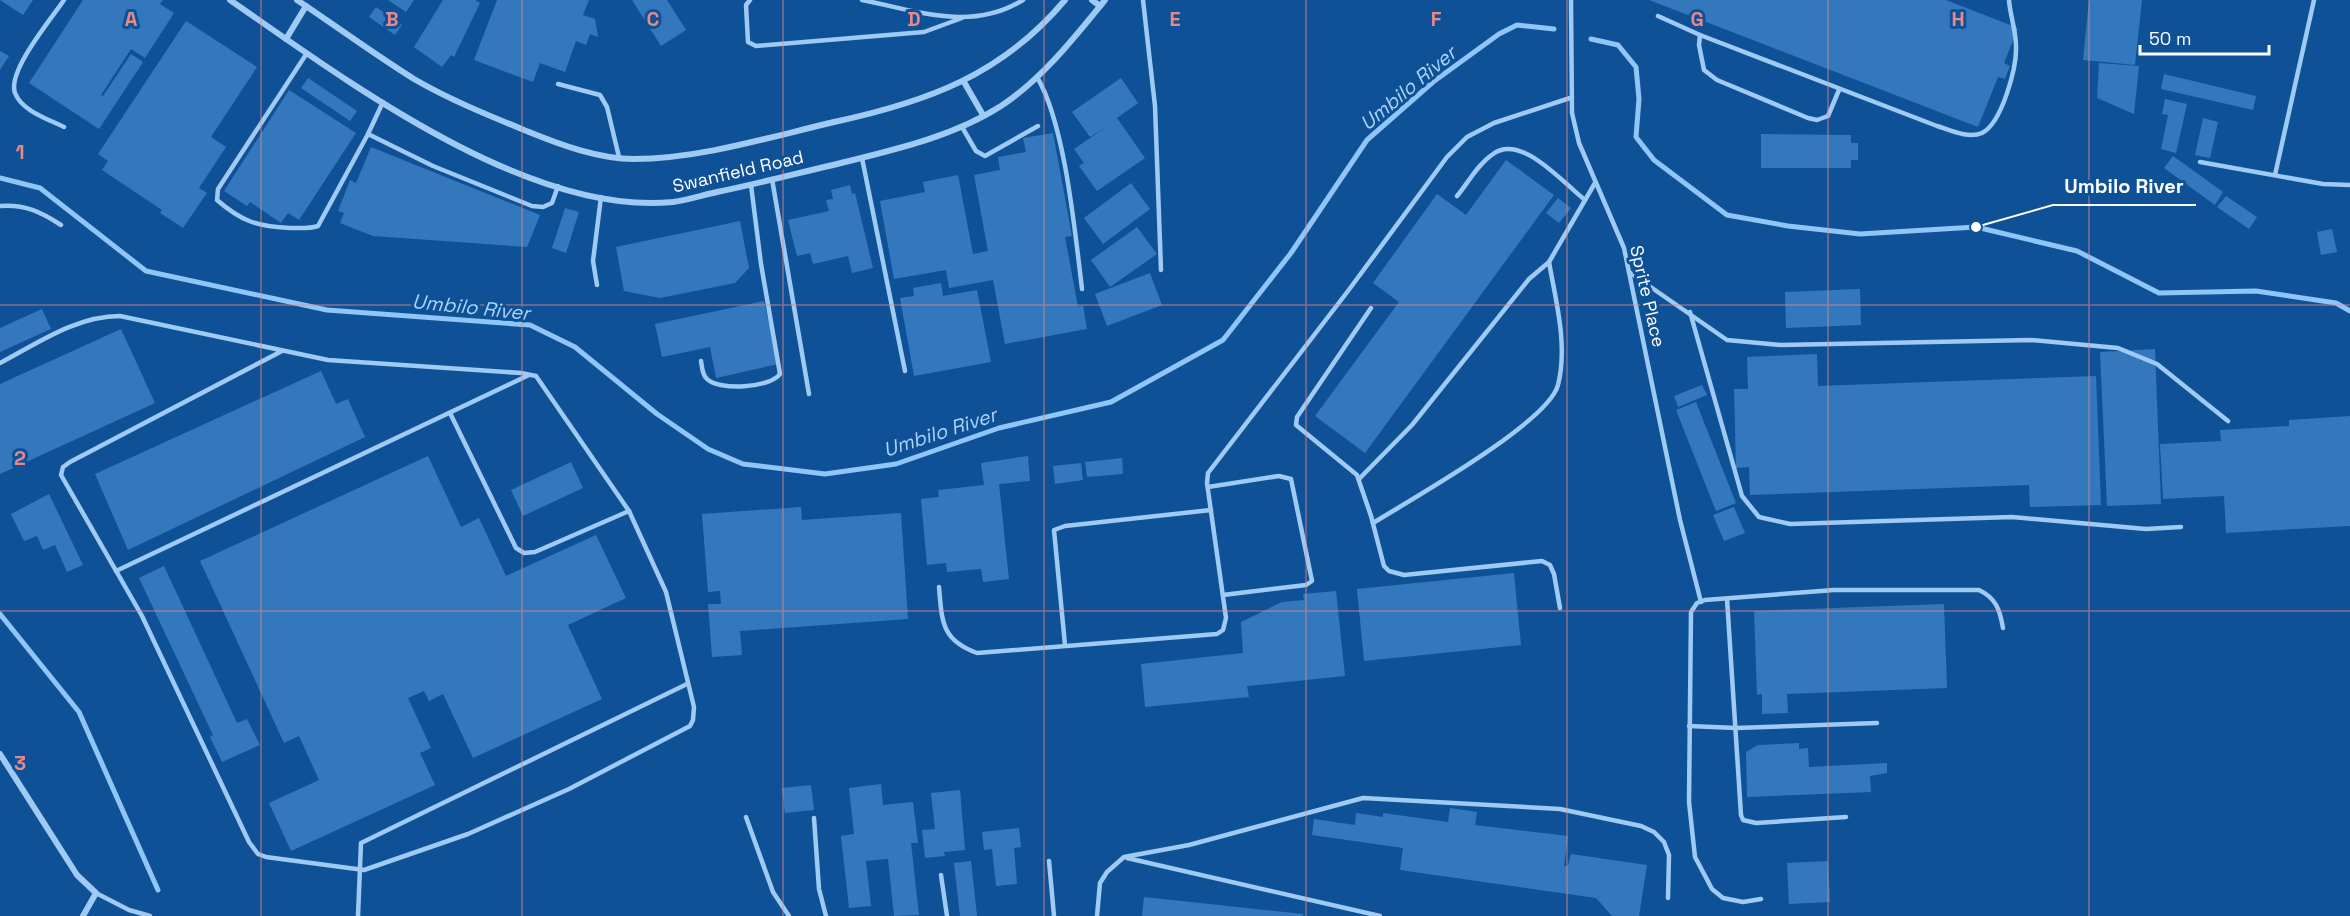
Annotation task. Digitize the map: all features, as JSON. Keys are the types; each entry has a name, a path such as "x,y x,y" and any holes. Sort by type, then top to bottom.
{"street":[{"name":"Swanfield Road","path":"230,0 383,102 465,150 518,174 601,197 635,202 674,202 862,158 962,127 1001,106 1037,77 1102,3"},
{"name":"Swanfield Road","path":"297,0 414,79 459,103 550,141 619,157 664,158 770,137 866,115 926,98 964,82 1008,55 1043,26 1065,0"},
{"path":"1092,0 1102,3"},
{"path":"286,39 306,6"},
{"path":"964,82 983,116"},
{"path":"0,754 71,868 96,893 83,916"}],"lane":[{"path":"64,0 21,63 14,82 15,92 32,111 64,127"},
{"path":"750,0 746,5 748,42 756,46 924,32 962,18"},
{"path":"862,0 962,18 987,17 1023,0"},
{"path":"1143,0 1155,106 1161,270"},
{"name":"Sprite Place","path":"1571,0 1570,98 1579,143 1617,228 1629,272 1680,520 1701,602"},
{"path":"1658,16 1839,90 1937,126 1963,134 1980,134 1992,126 2013,78 2016,45 2009,0"},
{"path":"2275,175 2314,0"},
{"path":"1700,35 1698,45 1704,70 1717,80 1808,118 1817,120 1828,116 1839,90"},
{"path":"307,53 218,189 217,200 251,224 265,227 309,228 318,225 383,102"},
{"path":"1037,77 1049,101 1062,158 1082,289"},
{"path":"558,84 600,95 607,107 619,157"},
{"path":"939,587 943,623 948,636 968,650 988,653 1217,634 1226,625 1208,473 1348,291 1447,157 1467,137 1494,123 1570,98"},
{"path":"962,127 976,151 985,156 1038,126"},
{"path":"368,134 433,166 532,206 543,207 552,202 558,186"},
{"path":"1457,196 1492,154 1504,148 1515,148 1527,153 1585,200"},
{"path":"862,158 905,371"},
{"path":"2200,162 2323,184 2350,185"},
{"path":"772,179 809,394"},
{"path":"1359,479 1412,425 1529,279 1550,262 1595,183"},
{"path":"701,360 704,375 715,383 755,385 774,381 780,375 751,184"},
{"path":"597,285 593,261 601,197"},
{"path":"0,206 23,206 43,213 61,225"},
{"path":"1373,523 1502,441 1552,399 1558,385 1561,353 1560,327 1550,262"},
{"path":"1629,272 1690,312 1711,331 1727,340 1781,345 2031,340 2118,348 2157,364 2228,422"},
{"path":"1371,308 1296,421 1299,429 1350,468 1359,479 1373,523 1381,559 1389,571 1404,575 1542,561 1550,565 1554,574 1560,608"},
{"path":"1690,312 1742,495 1759,517 1790,524 2012,517 2146,529 2181,527"},
{"path":"0,363 73,325 107,316 120,316 328,360 532,374 541,380 629,511 666,592 694,715 690,726 569,789 468,834 358,870 275,859 258,854 249,842 142,616 63,483 61,475 63,466 282,351"},
{"path":"116,571 532,374"},
{"path":"450,413 516,548 524,553 535,552 629,511"},
{"path":"1208,487 1279,476 1292,478 1312,580 1306,585 1223,595"},
{"path":"1065,645 1054,530 1065,526 1211,510"},
{"path":"1761,899 1743,902 1723,898 1712,889 1695,857 1689,802 1689,726 1690,612 1696,603 1834,591 1979,590 1995,601 2003,628"},
{"path":"1727,599 1743,820 1756,823 1846,817"},
{"path":"358,916 358,870 361,843 687,684"},
{"path":"1689,726 1736,728 1877,723"},
{"path":"1097,916 1100,883 1107,872 1124,857 1231,834 1363,798 1560,809 1641,826 1654,832 1664,842 1668,855 1668,898"},
{"path":"746,817 772,892 789,916"},
{"path":"814,818 819,889 826,916"},
{"path":"1124,857 1380,916"},
{"path":"1049,861 1054,916"},
{"path":"941,874 947,916"},
{"path":"96,893 129,910 150,916"}],"building":[{"path":"0,0 33,0 23,15"},
{"path":"83,0 163,0 160,4 174,13 145,58 131,49 101,95 103,96 131,54 143,62 99,129 29,83"},
{"path":"388,0 414,0 406,12"},
{"path":"443,0 475,0 480,3 454,57 451,55 442,67 414,47"},
{"path":"497,0 589,0 583,15 595,19 598,37 590,34 586,45 576,41 565,72 540,63 533,82 474,60"},
{"path":"632,0 667,0 686,30 661,46"},
{"path":"1649,0 1946,0 2018,28 2004,63 2010,66 2005,79 1998,77 1978,127"},
{"path":"2089,0 2142,0 2135,65 2083,60"},
{"path":"376,7 402,25 395,35 369,17"},
{"path":"186,21 257,67 211,137 226,147 199,188 207,193 183,228 160,213 162,210 102,170 108,161 98,154"},
{"path":"0,51 9,56 0,70"},
{"path":"2099,63 2139,66 2134,114 2097,98"},
{"path":"2164,74 2256,96 2253,110 2161,89"},
{"path":"308,78 357,111 350,121 301,88"},
{"path":"1121,78 1138,103 1117,118 1145,158 1097,191 1079,166 1084,163 1074,149 1109,125 1090,137 1072,112"},
{"path":"289,90 356,133 299,220 288,213 281,223 250,202 247,206 224,191"},
{"path":"2165,99 2187,104 2176,153 2161,149 2168,115 2162,114"},
{"path":"2203,118 2218,122 2210,158 2195,155"},
{"path":"1053,133 1072,236 1065,237 1078,307 1083,305 1087,329 1005,344 993,280 949,288 946,270 894,279 880,201 925,192 923,182 958,175 973,254 988,251 974,175 1000,170 998,157 1026,152 1023,138"},
{"path":"1761,134 1851,135 1851,143 1858,143 1858,160 1851,160 1851,168 1761,168"},
{"path":"371,147 540,215 527,247 373,236 340,223 344,213 338,211 350,180 356,183"},
{"path":"2173,156 2223,192 2215,205 2164,168"},
{"path":"1506,160 1554,195 1365,453 1315,416 1399,302 1373,283 1437,194 1466,215"},
{"path":"1131,183 1150,209 1103,244 1084,218"},
{"path":"850,185 852,194 855,193 873,268 852,273 848,256 813,264 810,253 797,256 788,220 829,211 826,200 833,199 831,190"},
{"path":"2226,196 2257,217 2249,229 2217,207"},
{"path":"1558,198 1571,208 1559,223 1546,213"},
{"path":"565,208 579,212 566,253 552,248"},
{"path":"740,221 749,268 735,283 660,298 624,291 616,247"},
{"path":"1137,227 1157,254 1110,287 1091,260"},
{"path":"2332,229 2337,252 2321,255 2317,232"},
{"path":"1150,273 1162,305 1107,326 1095,294"},
{"path":"941,283 943,296 977,290 991,362 914,376 900,298 914,296 913,288"},
{"path":"1860,289 1861,325 1786,328 1785,292"},
{"path":"764,301 778,364 716,378 710,347 662,357 655,324"},
{"path":"42,309 51,329 0,352 0,328"},
{"path":"121,329 155,403 0,474 0,384"},
{"path":"2155,349 2161,504 2107,506 2100,352"},
{"path":"1817,354 1818,386 2096,376 2101,505 2030,507 2029,485 1750,495 1749,467 1736,468 1734,389 1748,389 1747,357"},
{"path":"321,371 336,404 348,399 365,437 128,550 95,474"},
{"path":"1702,385 1707,395 1678,407 1674,396"},
{"path":"1696,402 1736,503 1716,511 1676,410"},
{"path":"2350,416 2350,526 2226,533 2224,496 2163,499 2160,444 2221,441 2220,430 2289,426 2289,420"},
{"path":"428,456 461,527 479,518 506,576 596,535 626,598 568,625 602,699 473,758 443,694 429,701 424,691 408,698 431,748 420,753 435,785 291,851 269,803 319,780 299,736 284,743 200,561"},
{"path":"1028,456 1030,481 999,484 1009,579 983,582 981,569 947,572 946,563 927,565 921,499 939,497 938,490 984,485 981,463"},
{"path":"1122,458 1123,474 1087,477 1085,462"},
{"path":"571,462 583,488 523,516 511,490"},
{"path":"1081,463 1083,480 1055,484 1053,466"},
{"path":"49,494 83,565 67,572 55,545 43,550 37,536 24,541 11,514"},
{"path":"801,507 802,520 901,513 908,619 740,631 742,655 712,657 708,604 721,604 720,591 708,592 702,514"},
{"path":"1734,507 1745,533 1724,541 1713,515"},
{"path":"164,566 237,723 247,719 260,745 222,762 210,737 213,735 139,578"},
{"path":"1514,573 1521,645 1364,661 1357,589"},
{"path":"1336,591 1345,676 1247,686 1249,697 1145,707 1141,664 1243,653 1241,622 1282,602 1304,600 1303,594"},
{"path":"1944,604 1947,688 1787,694 1788,713 1762,714 1762,694 1757,695 1754,611"},
{"path":"1799,743 1799,749 1808,748 1809,767 1887,763 1887,773 1870,776 1871,792 1747,797 1746,752 1758,745"},
{"path":"881,784 883,805 913,802 918,843 911,843 919,915 894,916 888,859 866,861 871,906 849,908 841,836 854,834 849,788"},
{"path":"811,785 814,810 785,813 782,788"},
{"path":"960,790 965,850 944,852 945,856 925,858 922,830 935,829 931,793"},
{"path":"1450,808 1477,812 1475,825 1568,836 1564,866 1568,866 1571,854 1647,865 1639,916 1612,916 1596,898 1400,870 1403,848 1312,835 1314,819 1355,825 1356,813 1383,817 1383,813 1448,822"},
{"path":"1019,828 1021,847 1014,848 1017,884 996,886 992,849 984,850 982,832"},
{"path":"971,861 977,916 960,916 954,863"},
{"path":"1828,861 1830,902 1789,904 1787,863"},
{"path":"1144,897 1303,914 1303,916 1142,916"}],"waterway":[{"name":"Umbilo River","path":"0,178 40,188 146,271 327,310 530,325 575,347 657,414 708,449 743,464 825,474 896,464 999,428 1111,402 1223,340 1291,253 1367,140 1433,82 1499,34 1517,25 1554,29"},
{"name":"Umbilo River","path":"1591,39 1618,45 1636,67 1639,99 1636,137 1654,160 1727,215 1788,226 1860,234 1976,227 2077,251 2159,293 2256,291 2336,303 2350,311"},
{"path":"0,614 79,712 158,890"}],"place":[{"name":"Umbilo River","path":"1976,227"}]}
